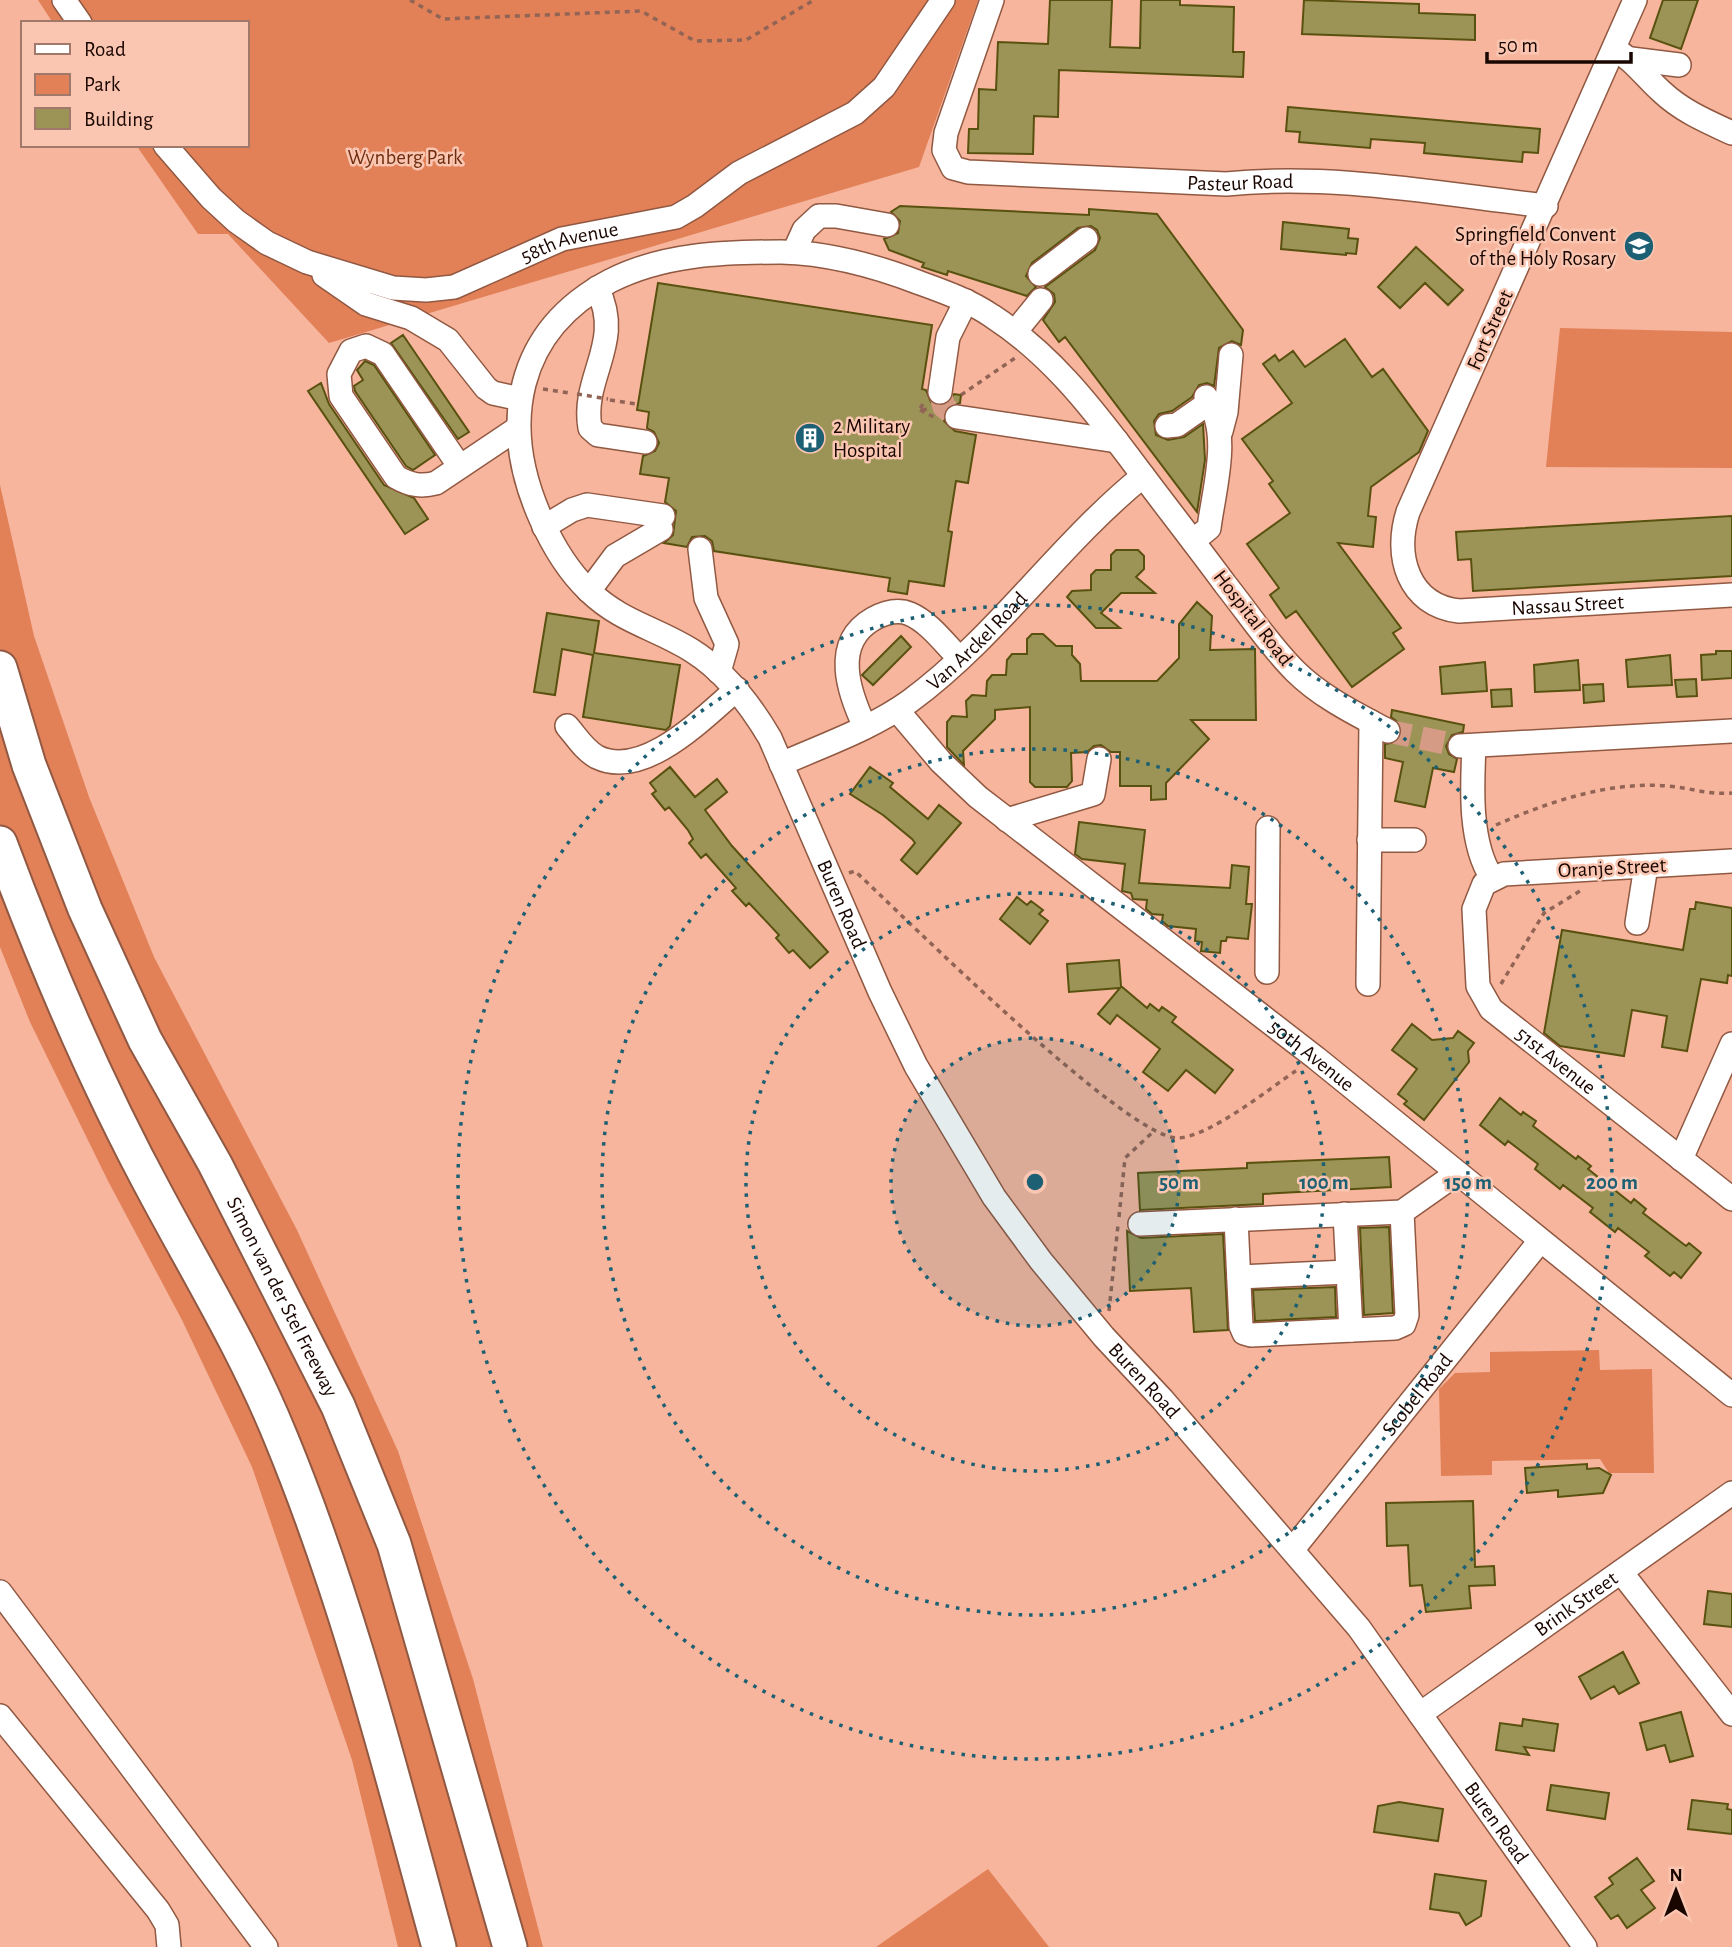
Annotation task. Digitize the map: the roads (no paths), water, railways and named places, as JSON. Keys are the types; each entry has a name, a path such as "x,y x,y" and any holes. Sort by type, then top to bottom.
{"highway":[{"name":"Simon van der Stel Freeway","path":"0,668 29,765 85,909 145,1040 215,1164 348,1431 394,1544 510,1947"},
{"path":"0,843 29,921 95,1075 158,1198 235,1335 281,1437 331,1570 374,1709 439,1947"}],"street":[{"path":"64,0 79,21"},
{"name":"58th Avenue","path":"167,147 236,221 267,243 307,262 393,288 445,288 477,278 562,239 676,217 739,173 855,113 884,87 943,0"},
{"name":"Pasteur Road","path":"992,0 946,133 944,150 953,168 968,172 1226,184 1266,180 1366,185 1546,206"},
{"name":"Fort Street","path":"1413,585 1403,556 1404,526 1408,512 1546,206 1622,54 1635,0"},
{"path":"1622,54 1679,65"},
{"path":"1622,54 1691,114 1732,133"},
{"path":"794,252 804,230 819,216 887,225"},
{"path":"1040,274 1086,239"},
{"name":"Hospital Road","path":"597,288 626,273 716,252 794,252 895,273 966,301 1015,332 1082,394 1297,673 1380,727 1369,840"},
{"path":"307,262 366,304 411,318 437,332 448,340 493,393 528,394"},
{"path":"597,288 606,306 608,323 606,344 594,386 590,428 598,435 645,442"},
{"name":"Buren Road","path":"597,288 579,299 547,334 528,369 528,394 518,428 522,464 544,527 564,561 589,592 617,614 690,649 719,672 757,715 832,877 880,992 916,1066 994,1197 1041,1261 1104,1337 1162,1399 1359,1628 1585,1947"},
{"path":"1015,332 1041,300"},
{"path":"940,392 948,337 966,301"},
{"path":"460,467 383,354 366,346 351,351 339,374 341,396 397,477 413,485 429,485 460,467 518,428"},
{"path":"1193,541 1209,528 1220,433 1226,412 1231,355"},
{"path":"1167,426 1177,425 1208,399 1220,433"},
{"path":"957,417 1117,441"},
{"name":"Van Arckel Road","path":"781,764 897,710 959,658 1105,509 1143,476"},
{"path":"544,527 572,510 587,505 662,523 621,551 589,592"},
{"path":"700,548 706,597 727,644 719,672"},
{"name":"Nassau Street","path":"1413,585 1431,602 1459,611 1732,595"},
{"path":"865,727 850,695 846,672 853,640 866,624 886,613 910,614 959,658"},
{"path":"567,726 597,757 616,762 636,761 654,754 737,690"},
{"name":"50th Avenue","path":"897,710 941,762 1007,820 1316,1058 1732,1395"},
{"path":"1492,878 1480,852 1467,746 1732,732"},
{"path":"1007,820 1093,794 1099,759"},
{"path":"1267,972 1268,828"},
{"path":"1368,984 1369,840 1414,840"},
{"name":"Oranje Street","path":"1492,878 1504,874 1732,861"},
{"path":"1637,923 1646,866"},
{"name":"51st Avenue","path":"1492,878 1479,892 1474,909 1478,986 1486,1003 1497,1015 1732,1199"},
{"path":"1681,1159 1732,1044"},
{"path":"1140,1224 1402,1212 1456,1174"},
{"path":"1236,1220 1241,1326 1247,1335 1395,1328 1406,1320 1402,1212"},
{"path":"1345,1214 1351,1330"},
{"name":"Scobel Road","path":"1293,1549 1540,1241"},
{"path":"1238,1277 1348,1272"},
{"name":"Brink Street","path":"1420,1714 1732,1493"},
{"path":"1621,1572 1732,1714"},
{"path":"0,1592 267,1947"},
{"path":"0,1716 158,1910 167,1925 169,1947"}],"tunnel":[{"path":"940,392 944,407 957,417"},
{"path":"1388,731 1460,746"}],"place":[{"name":"Springfield Convent of the Holy Rosary","path":"1639,246"},
{"name":"2 Military Hospital","path":"810,438"}],"park label":[{"name":"Wynberg Park","path":"405,157"}]}
